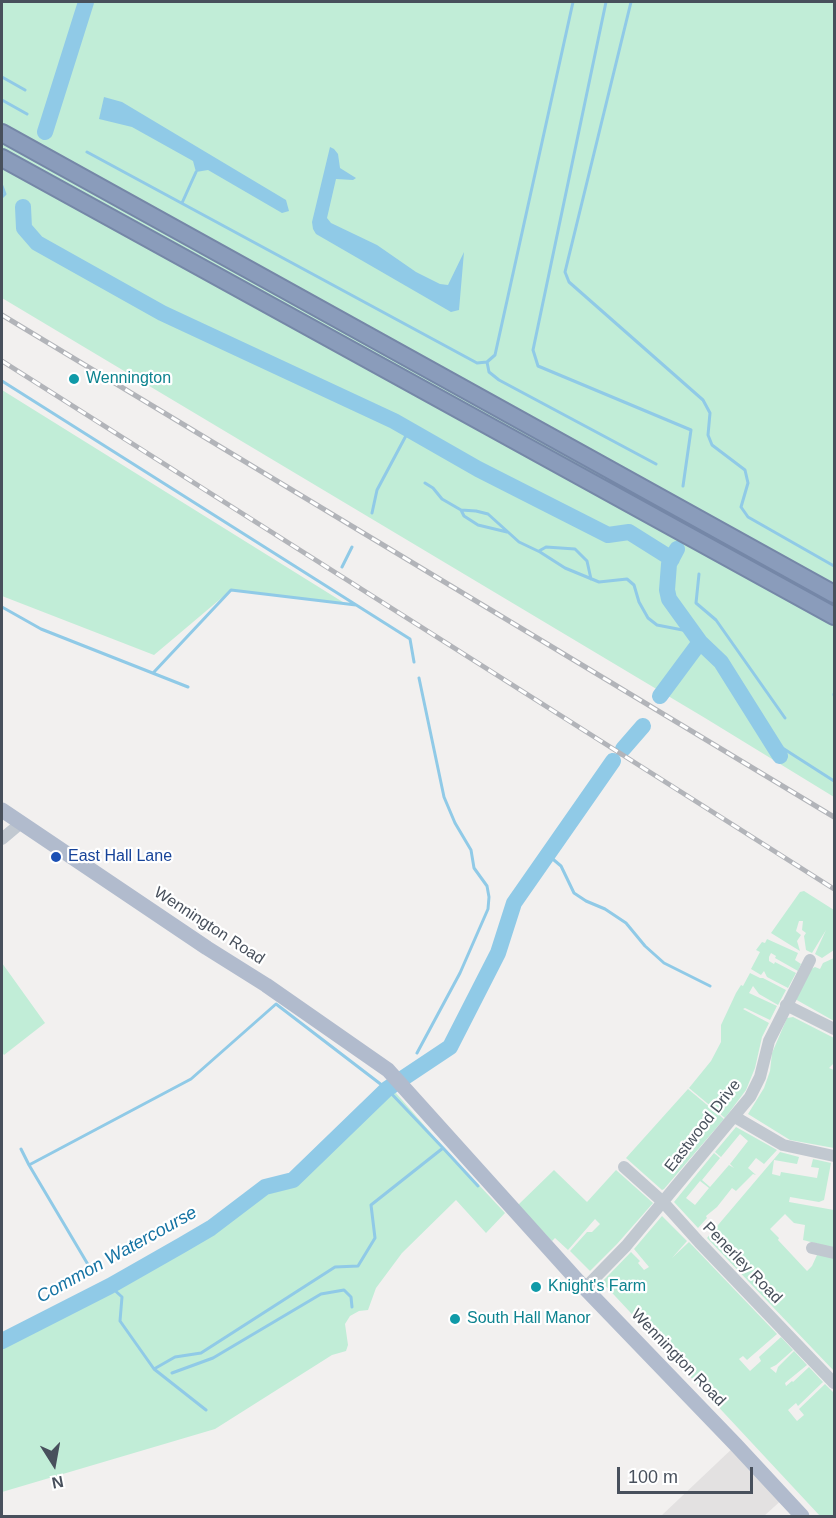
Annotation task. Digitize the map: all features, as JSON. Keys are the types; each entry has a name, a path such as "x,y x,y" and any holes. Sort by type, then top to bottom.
{"highway":[{"path":"2,132 834,594"},
{"path":"2,158 834,616"}],"main road":[{"name":"Wennington Road","path":"2,810 371,1056 395,1076 585,1288 802,1516"}],"street":[{"path":"2,839 21,823"},
{"name":"Eastwood Drive","path":"585,1288 626,1246 750,1097 760,1077 769,1041 810,960"},
{"path":"786,1005 834,1029"},
{"path":"735,1117 783,1145 834,1156"},
{"name":"Penerley Road","path":"624,1167 663,1202 834,1383"},
{"path":"812,1248 834,1253"}],"shaded area":[{"path":"736,1445 785,1497 764,1516 661,1516"}],"green space":[{"path":"2,2 834,2 834,797 2,298"},
{"path":"2,390 346,604 231,590 154,655 2,596"},
{"path":"804,891 834,910 834,950 822,958 815,954 826,930 812,953 806,950 804,936 806,933 802,930 803,921 799,921 796,931 801,935 797,941 800,951 771,933 800,892"},
{"path":"767,939 798,953 795,960 801,964 798,971 775,958 776,956 771,953 769,957 769,961 774,964 775,962 796,973 788,988 767,977 764,971 761,975 751,969 760,952 756,950"},
{"path":"834,958 834,1021 795,999 811,969 815,967 820,969 823,963"},
{"path":"2,963 45,1023 4,1055 2,1052"},
{"path":"750,973 786,990 778,1005 759,994 753,986 749,993 777,1006 770,1020 743,1009 769,1023 762,1037 755,1068 746,1090 725,1118 689,1088 711,1061 721,1042 721,1025 736,993"},
{"path":"793,1017 834,1038 834,1063 829,1068 834,1070 834,1148 790,1140 748,1114 764,1088 770,1071 772,1053 787,1018"},
{"path":"388,1084 505,1213 486,1233 456,1200 402,1253 376,1288 368,1310 359,1311 350,1316 345,1324 348,1345 346,1351 332,1355 215,1429 2,1492 2,1350 7,1339 110,1286 182,1245 249,1201 265,1187 293,1180"},
{"path":"688,1089 724,1119 662,1190 626,1158"},
{"path":"736,1127 777,1150 764,1164 756,1158 748,1168 756,1175 753,1174 736,1191 732,1188 698,1228 674,1202 714,1153 720,1158 702,1180 710,1187 729,1165 734,1168 730,1164 748,1141 740,1134 721,1157 715,1152","holes":["700,1181 709,1188 695,1205 686,1198"]},
{"path":"780,1152 799,1157 797,1164 774,1160 772,1174 780,1176 781,1172 817,1178 819,1168 811,1167 813,1159 831,1163 824,1200 819,1202 790,1197 789,1202 834,1210 834,1248 803,1240 805,1225 794,1223 785,1214 770,1229 807,1271 817,1255 834,1257 834,1371 707,1238"},
{"path":"554,1170 587,1202 616,1170 653,1203 590,1271 570,1251 587,1232 592,1232 600,1224 595,1219 568,1250 555,1238 552,1241 518,1205"},
{"path":"662,1216 687,1241 672,1258 689,1242 777,1334 747,1360 743,1356 739,1359 750,1371 761,1361 759,1357 781,1337 793,1350 770,1368 776,1373 778,1367 794,1351 807,1365 785,1383 786,1386 809,1367 823,1382 798,1406 796,1403 788,1410 797,1421 804,1415 799,1409 825,1384 834,1393 834,1516 820,1516 602,1282 631,1252 640,1261 638,1263 644,1270 649,1267 634,1249"}],"water":[{"path":"104,97 122,102 286,200 289,211 282,213 208,170 196,172 193,161 132,127 99,119"},
{"path":"330,147 338,154 340,168 356,178 353,180 336,179 327,218 331,223 377,245 416,272 440,284 448,285 464,252 459,310 451,312 316,234 312,222"}],"waterway":[{"path":"45,132 86,2"},
{"path":"573,2 495,355 487,362 489,372 499,380 656,464"},
{"path":"606,2 533,350 538,366 691,430 683,486"},
{"path":"631,2 565,272 569,282 703,400 710,413 708,435 712,445 745,470 748,483 741,507 748,517 834,566"},
{"path":"2,77 25,90"},
{"path":"2,100 27,114"},
{"path":"87,152 477,363 487,362"},
{"path":"182,203 196,172"},
{"path":"2,186 5,194 2,197"},
{"path":"23,207 24,228 37,243 162,313 394,421 478,469 608,535 629,532 672,559"},
{"path":"2,381 410,639 414,662"},
{"path":"372,513 377,490 409,430"},
{"path":"425,483 433,488 442,499 461,510 488,514 519,542 565,568 599,582 627,579 634,585 639,602 648,618 657,625 693,632"},
{"path":"461,510 464,516 478,525 507,532"},
{"path":"342,567 352,547"},
{"path":"539,551 546,547 575,549 587,561 591,579"},
{"path":"677,549 669,564 667,590 669,599 700,642 721,662 780,756"},
{"path":"699,574 696,603 716,620 785,718"},
{"path":"154,672 231,590 356,605"},
{"path":"2,607 41,629 188,687"},
{"path":"660,696 700,642"},
{"path":"417,1053 460,973 488,909 489,897 487,886 474,868 471,850 455,823 444,797 419,678"},
{"path":"623,749 643,726"},
{"path":"770,740 834,781"},
{"name":"Common Watercourse","path":"2,1341 110,1286 182,1245 211,1228 265,1187 293,1180 387,1089 450,1047 498,953 514,903 613,761"},
{"path":"548,855 561,866 574,893 626,923 645,946 664,963 710,986"},
{"path":"29,1165 191,1079 276,1004 387,1089 443,1148 371,1205 375,1238 358,1266 335,1267 201,1353 175,1357 154,1369"},
{"path":"443,1148 478,1186"},
{"path":"21,1149 93,1273"},
{"path":"110,1286 122,1297 120,1321 154,1369 206,1410"},
{"path":"172,1373 213,1358 321,1294 344,1290 351,1297 352,1307"}],"railway":[{"path":"2,315 834,817"},
{"path":"2,361 834,889"}],"place":[{"name":"Wennington","path":"74,379"},
{"name":"East Hall Lane","path":"56,857"},
{"name":"Knight's Farm","path":"536,1287"},
{"name":"South Hall Manor","path":"455,1319"}]}
